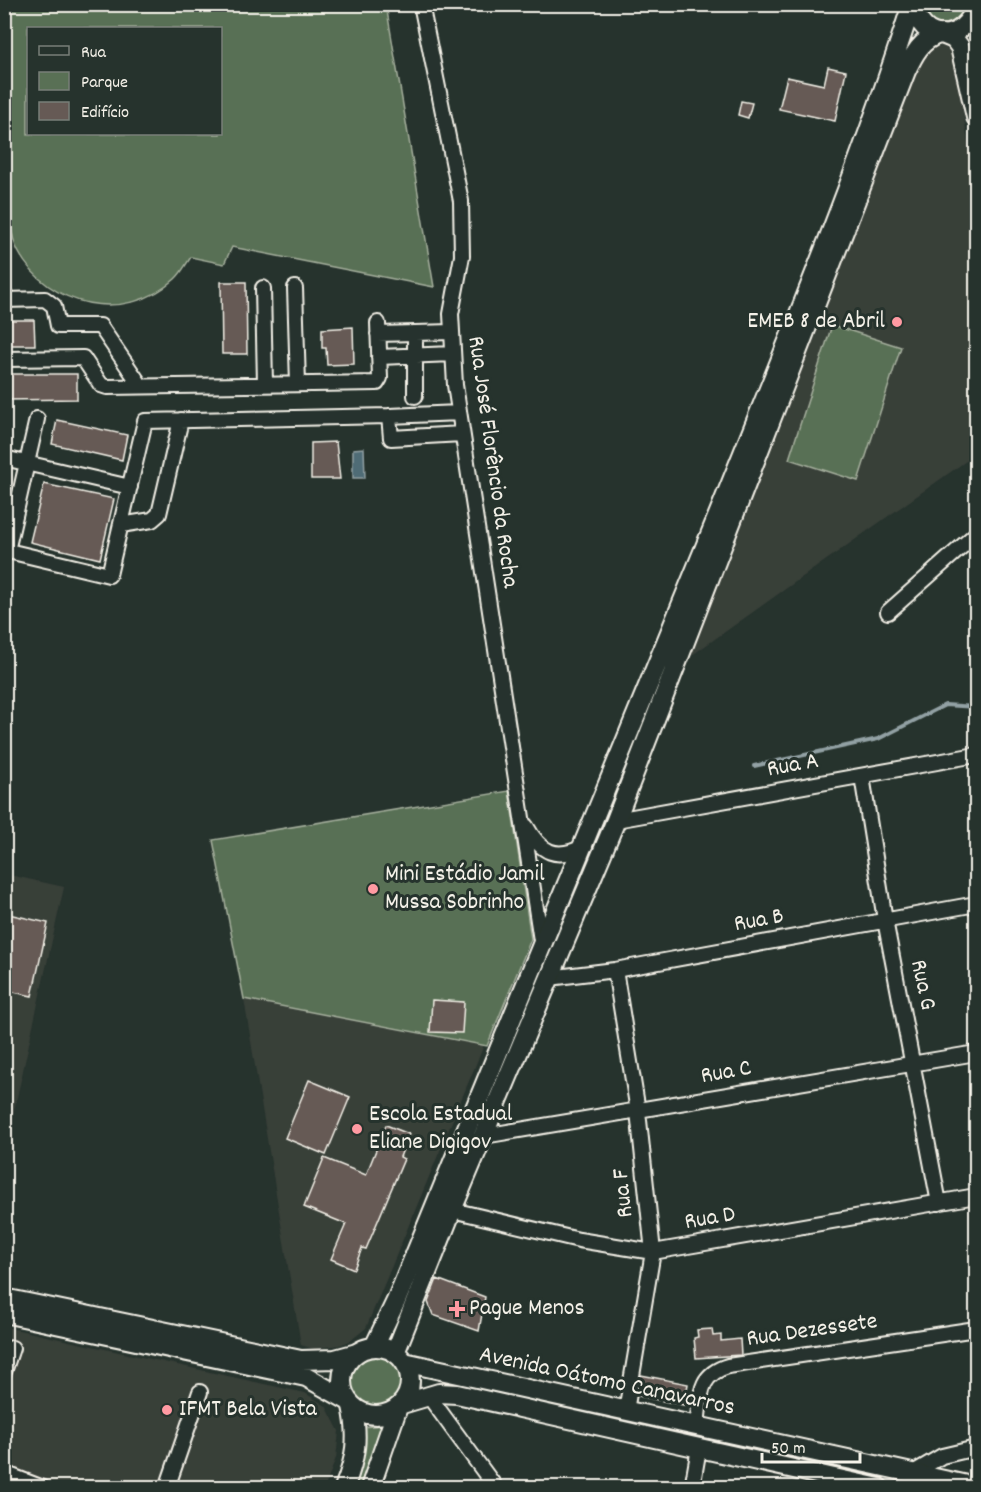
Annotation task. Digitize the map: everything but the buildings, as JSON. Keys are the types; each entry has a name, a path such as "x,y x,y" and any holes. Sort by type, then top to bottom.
{"main road":[{"path":"913,4 922,24 954,39 960,47 976,117"},
{"path":"344,1488 356,1455 357,1427 343,1391 343,1374 351,1359 366,1350 396,1301 543,949 838,216 880,106 913,4"},
{"path":"370,1488 410,1383 400,1358 452,1210 616,820 906,71 923,43 940,34 960,30 975,17"},
{"path":"4,1298 302,1360 335,1359 366,1350 400,1358"},
{"path":"4,1313 306,1377 374,1416 390,1413 400,1406"},
{"name":"Avenida Oátomo Canavarros","path":"400,1358 626,1411 976,1487"},
{"name":"Avenida Oátomo Canavarros","path":"400,1406 428,1395 457,1394 879,1488"}],"street":[{"name":"Rua José Florêncio da Rocha","path":"422,4 461,201 462,256 451,314 459,413 543,949"},
{"path":"262,288 265,384"},
{"path":"294,288 298,384"},
{"path":"4,300 45,299 54,306 58,326 100,326 141,387"},
{"path":"4,359 83,357 102,386 378,382 378,328 415,333 452,332"},
{"path":"415,333 415,396"},
{"path":"379,357 453,354"},
{"path":"38,419 6,551 109,575 145,421 459,413"},
{"path":"390,416 391,438 462,434"},
{"path":"121,525 152,520 159,514 181,420"},
{"path":"4,459 130,487"},
{"path":"888,612 976,534"},
{"name":"Rua A","path":"616,820 976,754"},
{"name":"Rua G","path":"862,776 885,920 915,1064 939,1203"},
{"name":"Rua José Florêncio da Rocha","path":"522,819 533,838 551,853 564,855 585,846"},
{"name":"Rua B","path":"549,978 615,970 976,904"},
{"name":"Rua F","path":"615,970 638,1111 653,1252 626,1411"},
{"name":"Rua C","path":"484,1136 976,1053"},
{"name":"Rua D","path":"452,1210 574,1239 653,1252 976,1196"},
{"name":"Rua Dezessete","path":"697,1425 703,1386 714,1370 976,1329"},
{"path":"4,1372 12,1348"},
{"path":"167,1488 200,1392"},
{"path":"428,1395 496,1488"},
{"path":"692,1488 699,1448"},
{"path":"913,1473 942,1456 976,1448"},
{"path":"4,1473 43,1488"}],"shaded area":[{"name":"EMEB 8 de Abril","path":"941,46 948,48 955,64 976,190 976,454 688,658 918,64 933,49"},
{"path":"5,874 64,887 5,1151"},
{"name":"Escola Estadual Eliane Digigov","path":"244,999 484,1045 366,1328 350,1341 340,1345 314,1349 301,1345"},
{"name":"IFMT Bela Vista","path":"5,1327 305,1393 326,1406 339,1431 336,1458 325,1487 5,1488"}],"green space":[{"path":"4,5 386,5 434,287 232,247 224,264 191,257 175,279 155,293 134,302 112,305 89,303 68,297 48,286 31,270 16,247 9,215 5,212"},
{"path":"921,5 968,5 956,23 941,28 927,19"},
{"path":"832,325 901,347 858,481 789,459"},
{"name":"Mini Estádio Jamil Mussa Sobrinho","path":"509,791 531,939 487,1046 244,999 213,840"},
{"path":"371,1354 383,1354 398,1362 406,1377 406,1389 398,1404 383,1412 371,1412 356,1404 348,1389 348,1377 356,1362"},
{"path":"384,1425 359,1487 352,1488 362,1460 362,1427"}],"water":[{"path":"364,448 365,478 353,478 353,449"}],"waterway":[{"path":"754,766 878,739 945,705 976,707"}],"place":[{"name":"EMEB 8 de Abril","path":"897,322"},
{"name":"Mini Estádio Jamil Mussa Sobrinho","path":"373,889"},
{"name":"Escola Estadual Eliane Digigov","path":"357,1129"},
{"name":"Pague Menos","path":"457,1309"},
{"name":"IFMT Bela Vista","path":"167,1410"}]}
